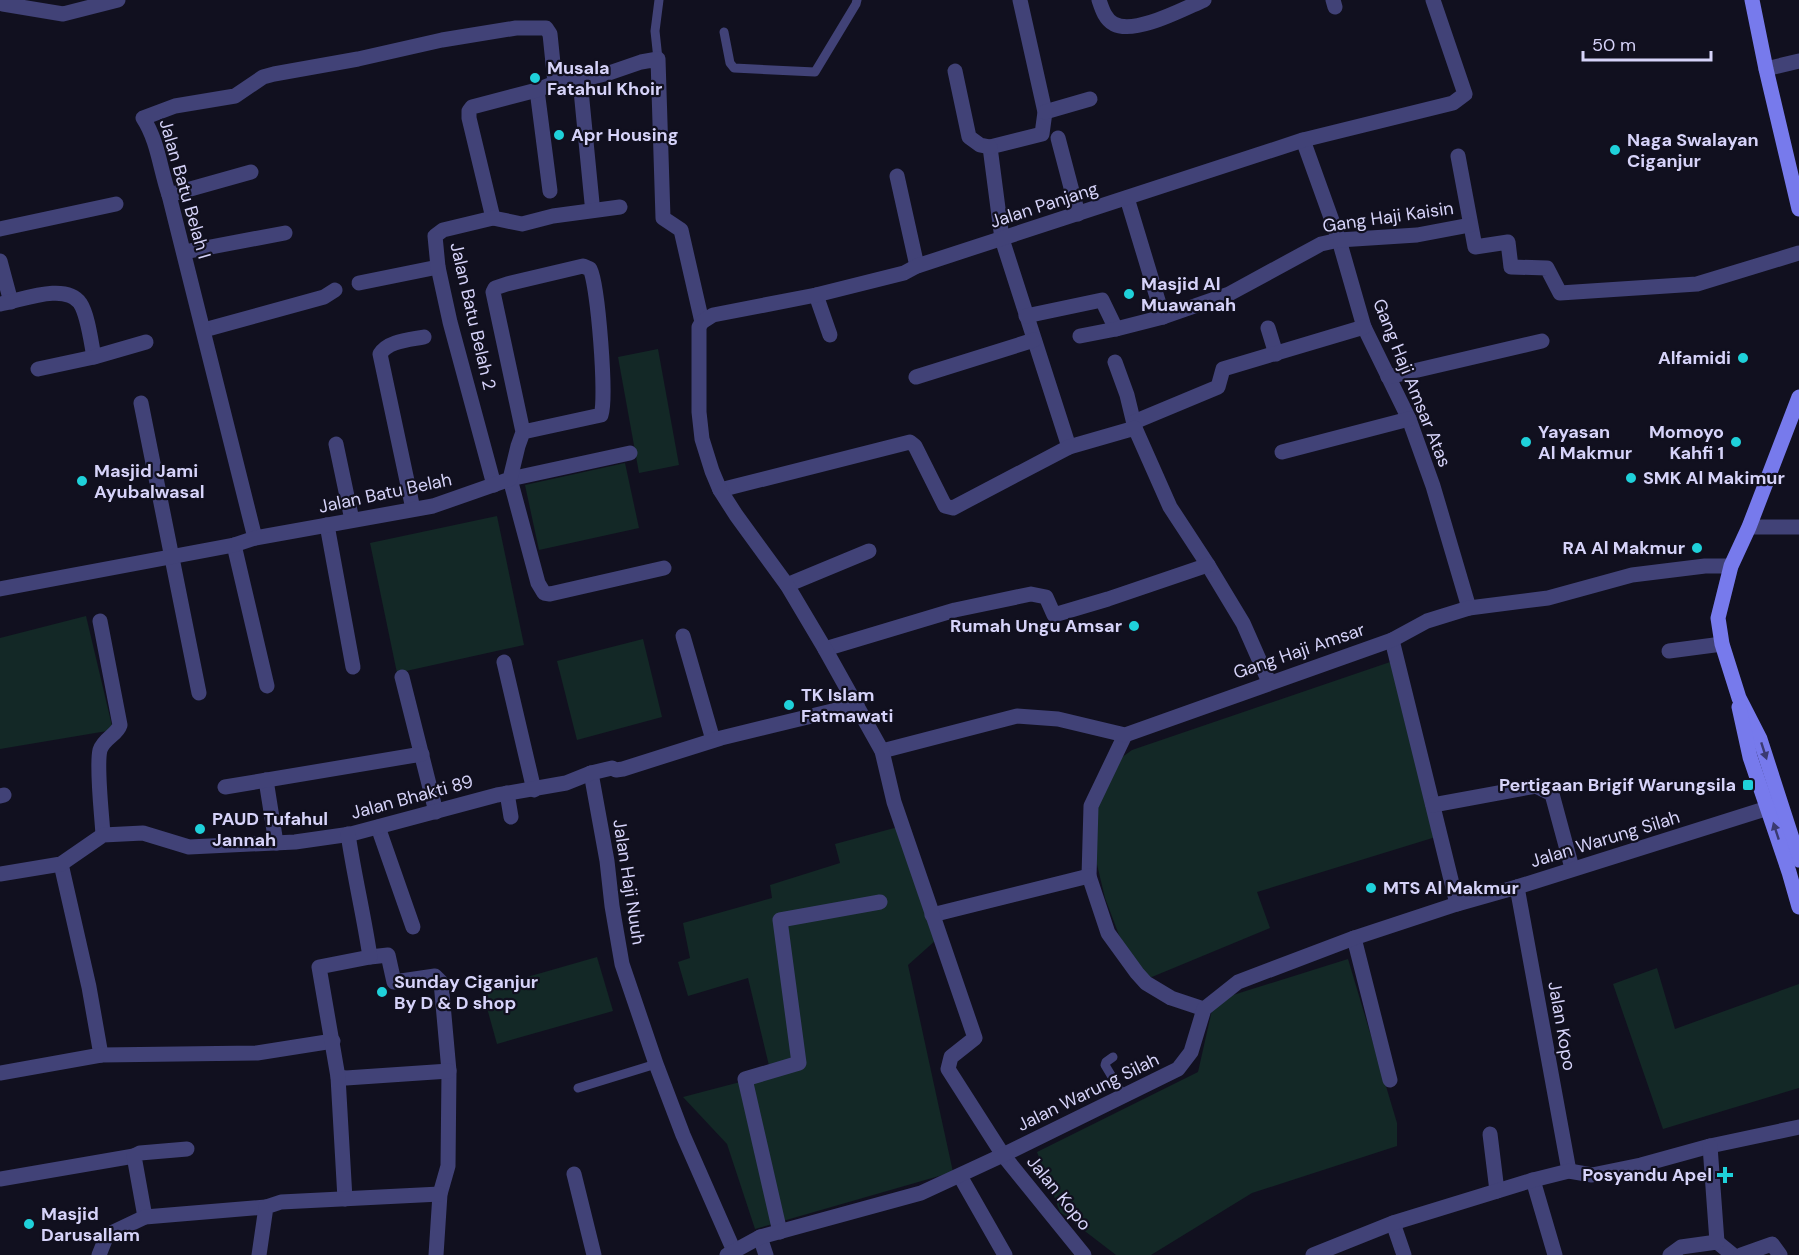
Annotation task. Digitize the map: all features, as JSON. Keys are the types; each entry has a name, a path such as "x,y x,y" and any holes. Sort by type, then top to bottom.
{"main road":[{"path":"1752,0 1766,69 1794,167 1799,209"},
{"path":"1799,397 1749,527 1731,566 1718,618 1722,645 1739,698 1760,740 1799,860"},
{"path":"1739,698 1739,711 1750,757 1794,870 1799,907"}],"street":[{"path":"1,0 3,4 63,14 73,22 121,8 125,0"},
{"path":"63,14 87,4 118,0"},
{"path":"955,70 969,137 980,145 990,147 1042,134 1045,112 1020,0"},
{"path":"1099,0 1103,11 1112,23 1125,27 1152,22 1204,0"},
{"name":"Jalan Panjang","path":"702,322 713,315 816,295 904,273 917,266 1303,140 1453,103 1466,94 1433,0"},
{"name":"Jalan Batu Belah I","path":"255,538 210,328 184,252 154,140 143,118 175,106 235,96 252,83 274,74 442,40 516,28 546,28 549,34 555,83"},
{"path":"493,218 469,111 476,105 537,90 555,83 580,80 658,59 663,218 681,230 702,322 699,327 698,354 702,439 720,490 787,585 882,752 894,802 932,915 1089,876"},
{"path":"1766,69 1799,61"},
{"path":"580,80 592,203"},
{"path":"537,90 550,191"},
{"path":"1045,112 1090,99"},
{"path":"1058,138 1078,214"},
{"name":"Gang Haji Amsar Atas","path":"1303,140 1339,240 1364,327 1409,419 1433,486 1469,608"},
{"path":"990,147 1002,239 1069,447"},
{"name":"Gang Haji Kaisin","path":"1458,156 1475,247 1508,242 1512,267 1547,267 1560,293 1697,284 1799,253"},
{"path":"169,195 251,172"},
{"path":"897,176 917,266"},
{"path":"1127,198 1163,317"},
{"path":"0,229 116,204"},
{"name":"Jalan Batu Belah 2","path":"494,485 450,322 438,267 435,236 438,232 493,218 522,224 553,216 620,207"},
{"name":"Gang Haji Kaisin","path":"1080,336 1163,317 1229,294 1321,244 1339,240 1417,235 1470,225"},
{"path":"184,252 285,233"},
{"path":"0,261 6,304 40,295 62,293 73,296 80,303 94,357"},
{"path":"523,432 601,415 603,389 593,275 590,269 583,266 507,284 495,288 493,292 523,432 510,479 538,584 544,593 562,593 664,568"},
{"path":"359,283 438,267"},
{"path":"210,328 324,297 334,290"},
{"path":"816,295 830,335"},
{"path":"1026,316 1102,300 1116,329"},
{"path":"720,490 910,442 915,446 945,506 953,508 1069,447 1132,426 1218,387 1223,369 1364,327"},
{"path":"1268,328 1276,354"},
{"path":"413,509 380,354 392,344 424,337"},
{"path":"916,376 1034,340"},
{"path":"1388,377 1542,341"},
{"path":"38,369 94,357 146,342"},
{"path":"1115,362 1127,395 1132,426 1170,507 1243,623 1269,682"},
{"path":"141,403 199,693"},
{"path":"1282,452 1409,419"},
{"path":"336,444 352,520"},
{"name":"Jalan Batu Belah","path":"0,589 255,538 433,506 510,479 630,453"},
{"path":"327,525 353,667"},
{"path":"1749,527 1799,527"},
{"path":"234,544 267,686"},
{"path":"787,585 869,551"},
{"path":"825,649 955,610 1031,594 1046,597 1054,615 1208,565"},
{"name":"Gang Haji Amsar","path":"1125,735 1392,640 1427,621 1469,608 1548,598 1632,575 1705,566 1731,566"},
{"path":"0,874 62,864 103,835 99,755 105,740 119,729 120,724 100,621"},
{"path":"683,636 713,740"},
{"path":"1392,640 1457,904"},
{"path":"1669,651 1722,645"},
{"path":"504,662 534,790"},
{"path":"402,676 436,812"},
{"path":"591,773 612,768 623,770 713,740 857,705"},
{"path":"882,752 1017,716 1058,718 1125,735 1091,806 1089,876 1108,933 1137,974 1146,983 1171,998 1204,1009"},
{"path":"225,787 422,754"},
{"name":"Jalan Bhakti 89","path":"103,835 143,832 189,847 295,842 348,834 507,794 566,783 591,773"},
{"name":"Jalan Haji Nuuh","path":"591,773 622,964 656,1064 730,1253"},
{"path":"266,780 276,843"},
{"path":"1433,805 1536,786 1552,794 1572,868"},
{"path":"507,794 511,817"},
{"name":"Jalan Warung Silah","path":"730,1253 760,1237 921,1193 1178,1069 1191,1052 1204,1009 1238,982 1354,938 1457,904 1768,808"},
{"path":"378,827 412,927"},
{"path":"348,834 370,957"},
{"path":"62,864 89,987 101,1055"},
{"name":"Jalan Kopo","path":"1516,887 1569,1171"},
{"path":"780,1232 745,1079 799,1063 780,920 880,902"},
{"name":"Jalan Kopo","path":"932,915 975,1038 951,1057 948,1069 1003,1155 1084,1255"},
{"path":"1354,938 1390,1080"},
{"path":"345,1199 338,1077 319,967 388,955 394,982 435,976 441,982 449,1071 448,1166 440,1194 436,1255"},
{"path":"0,1073 101,1055 257,1053 333,1041"},
{"path":"338,1077 449,1071"},
{"path":"1313,1255 1393,1222 1533,1180 1569,1171 1592,1174 1641,1165 1710,1146 1799,1127"},
{"path":"1490,1134 1497,1191"},
{"path":"1710,1146 1717,1242 1732,1255"},
{"path":"0,1179 134,1156 140,1153 187,1149"},
{"path":"134,1156 145,1217"},
{"path":"574,1174 594,1255"},
{"path":"960,1176 1005,1255"},
{"path":"1533,1180 1555,1255"},
{"path":"99,1255 107,1235 145,1217 266,1207 281,1202 440,1194"},
{"path":"259,1255 266,1207"},
{"path":"1393,1222 1404,1255"},
{"path":"760,1237 766,1255"},
{"path":"1670,1255 1681,1247 1717,1242"},
{"path":"1741,1255 1772,1244 1780,1255"}],"lane":[{"path":"658,59 655,31 659,0"},
{"path":"724,32 730,63 734,68 815,72 857,0"},
{"path":"1113,1057 1105,1065 1124,1097"},
{"path":"578,1088 656,1064"}],"green space":[{"path":"658,349 679,465 639,473 618,357"},
{"path":"625,463 639,528 539,550 525,485"},
{"path":"497,516 524,645 397,673 370,543"},
{"path":"86,616 113,730 0,749 0,638"},
{"path":"643,639 662,717 577,740 557,661"},
{"path":"1396,660 1439,836 1257,892 1270,928 1147,979 1137,967 1119,935 1105,898 1094,852 1097,806 1114,763 1132,750"},
{"path":"898,827 936,940 908,965 953,1172 755,1229 727,1144 683,1097 771,1074 748,978 688,996 678,962 690,958 683,923 772,898 770,885 840,863 835,844"},
{"path":"597,957 613,1011 497,1044 482,990"},
{"path":"1348,959 1397,1123 1397,1146 1252,1193 1151,1255 1116,1255 1060,1212 1037,1152 1198,1072 1214,1001"},
{"path":"1657,968 1675,1029 1799,984 1799,1088 1663,1129 1613,984"}],"place":[{"name":"Musala Fatahul Khoir","path":"535,78"},
{"name":"Apr Housing","path":"559,135"},
{"name":"Naga Swalayan Ciganjur","path":"1615,150"},
{"name":"Masjid Al Muawanah","path":"1129,294"},
{"name":"Alfamidi","path":"1743,358"},
{"name":"Yayasan Al Makmur","path":"1526,442"},
{"name":"Momoyo Kahfi 1","path":"1736,442"},
{"name":"SMK Al Makimur","path":"1631,478"},
{"name":"Masjid Jami Ayubalwasal","path":"82,481"},
{"name":"RA Al Makmur","path":"1697,548"},
{"name":"Rumah Ungu Amsar","path":"1134,626"},
{"name":"TK Islam Fatmawati","path":"789,705"},
{"name":"Pertigaan Brigif Warungsila","path":"1748,785"},
{"name":"PAUD Tufahul Jannah","path":"200,829"},
{"name":"MTS Al Makmur","path":"1371,888"},
{"name":"Sunday Ciganjur By D & D shop","path":"382,992"},
{"name":"Posyandu Apel","path":"1725,1175"},
{"name":"Masjid Darusallam","path":"29,1224"}]}
